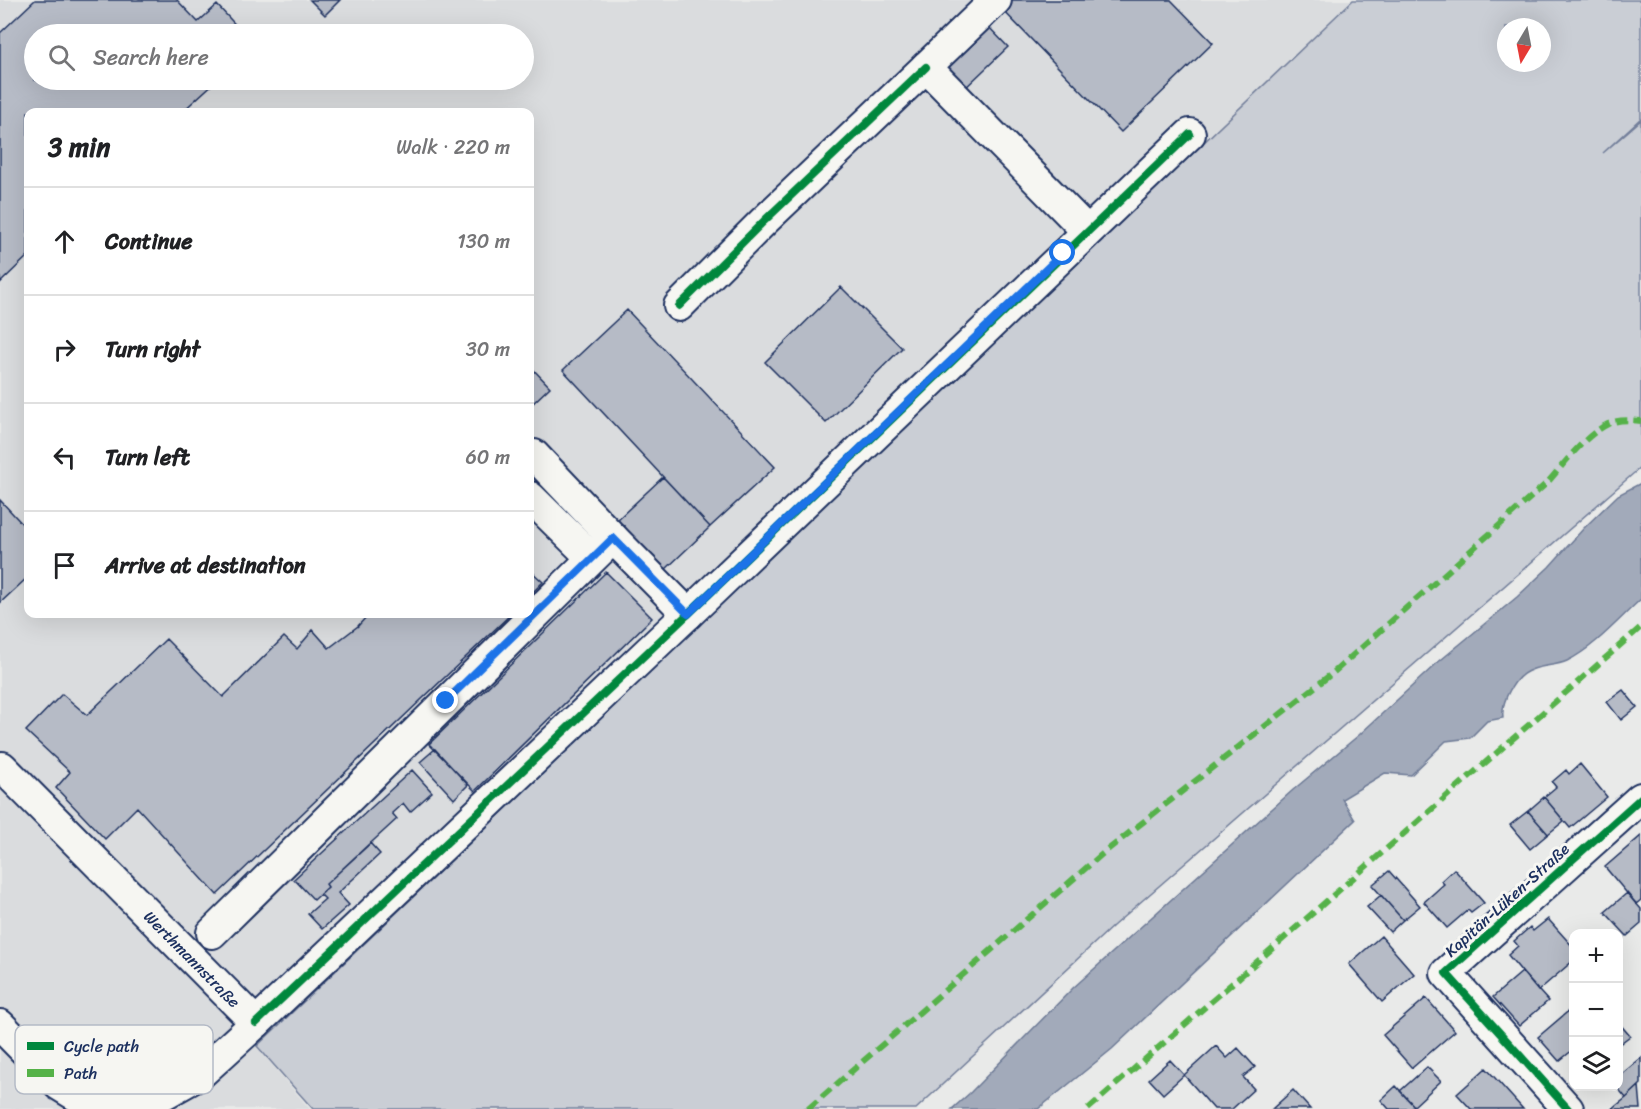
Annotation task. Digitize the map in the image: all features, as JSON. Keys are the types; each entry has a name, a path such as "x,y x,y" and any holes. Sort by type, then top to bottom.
{"street":[{"path":"678,306 996,0"},
{"path":"926,68 1087,231"},
{"path":"213,1062 688,614 1190,134"},
{"path":"534,455 688,614"},
{"path":"534,501 592,558"},
{"path":"534,615 613,538"},
{"path":"212,933 531,618"},
{"name":"Werthmannstraße","path":"0,769 2,767 256,1023"},
{"name":"Kapitän-Lüken-Straße","path":"1568,1109 1446,973 1641,798"},
{"path":"0,1025 15,1040"},
{"path":"74,1094 100,1109 157,1098 164,1094"}],"shaded area":[{"path":"0,0 1352,0 255,1045 310,1109 0,1109"},
{"path":"1353,0 1641,0 1641,118 1603,153 1641,120 1641,467 1113,926 916,1109 313,1109 257,1046"}],"water":[{"path":"1641,483 1641,599 1606,633 1587,649 1567,661 1535,668 1525,673 1514,683 1506,697 1503,718 1487,721 1470,738 1446,741 1411,775 1385,773 1342,799 1355,820 1112,1049 1038,1109 952,1109 1073,988 1436,664 1517,597 1618,495"}],"building":[{"path":"35,0 177,0 198,22 217,5 235,24 24,24 24,90 206,90 186,108 24,108 24,260 0,283 0,33"},
{"path":"310,0 340,0 325,15"},
{"path":"1005,0 1171,0 1213,43 1121,132 999,6"},
{"path":"986,24 1008,47 961,92 939,69"},
{"path":"841,287 902,348 826,423 765,362"},
{"path":"627,310 775,467 710,527 563,370"},
{"path":"534,370 550,387 534,402"},
{"path":"663,477 710,527 666,569 617,520"},
{"path":"0,500 24,526 24,581 0,603"},
{"path":"606,572 652,618 475,791 429,744"},
{"path":"534,574 543,582 534,591"},
{"path":"365,618 507,618 217,895 137,807 105,839 56,788 70,772 26,731 62,694 87,715 166,639 223,697 284,637 297,649 313,630 329,648"},
{"path":"1623,690 1637,707 1621,720 1607,702"},
{"path":"435,749 468,785 454,799 420,762"},
{"path":"1580,764 1607,797 1570,828 1544,797 1556,787 1552,782 1566,770 1569,774"},
{"path":"412,770 432,792 410,812 403,803 392,813 397,819 326,884 328,887 314,900 294,879"},
{"path":"1544,797 1564,821 1548,834 1528,811"},
{"path":"1528,811 1548,834 1530,849 1510,825"},
{"path":"1641,836 1641,900 1636,904 1605,867"},
{"path":"370,843 380,854 338,893 349,905 322,929 308,914 325,899 320,894 328,887 326,884"},
{"path":"1454,869 1484,903 1471,913 1468,910 1447,928 1424,902 1444,884 1441,881"},
{"path":"1389,871 1420,906 1403,920 1372,885"},
{"path":"1627,893 1641,909 1641,924 1627,936 1605,912"},
{"path":"1381,895 1403,920 1390,932 1367,907"},
{"path":"1548,919 1569,942 1569,964 1538,991 1508,955 1518,946 1514,941 1530,927 1533,931"},
{"path":"1381,936 1414,974 1382,1002 1349,964"},
{"path":"1522,972 1548,1001 1519,1026 1493,997"},
{"path":"1426,998 1455,1031 1412,1068 1383,1035"},
{"path":"1569,1011 1569,1053 1559,1061 1538,1037"},
{"path":"1623,1028 1630,1036 1623,1041"},
{"path":"1216,1046 1227,1058 1238,1048 1255,1067 1243,1077 1254,1089 1232,1109 1214,1109 1184,1075"},
{"path":"1641,1058 1641,1084 1626,1098 1620,1091 1623,1091 1623,1073"},
{"path":"1170,1060 1184,1075 1163,1094 1149,1079"},
{"path":"1427,1067 1441,1081 1414,1106 1400,1091"},
{"path":"1486,1068 1523,1109 1471,1109 1457,1094"},
{"path":"1396,1086 1414,1106 1410,1109 1389,1109 1381,1100"},
{"path":"1639,1086 1641,1109 1612,1109 1626,1098"},
{"path":"1293,1090 1310,1109 1272,1109"}],"marked path":[{"path":"808,1109 1101,855 1334,672 1547,483 1591,435 1612,422 1641,421"},
{"path":"1088,1109 1641,627"}],"cycle path":[{"path":"679,306 764,221 926,67"},
{"path":"256,1023 1190,134"},
{"path":"1568,1109 1446,973 1641,798"}],"route":[{"path":"446,701 613,538 688,614 1063,253"}]}
